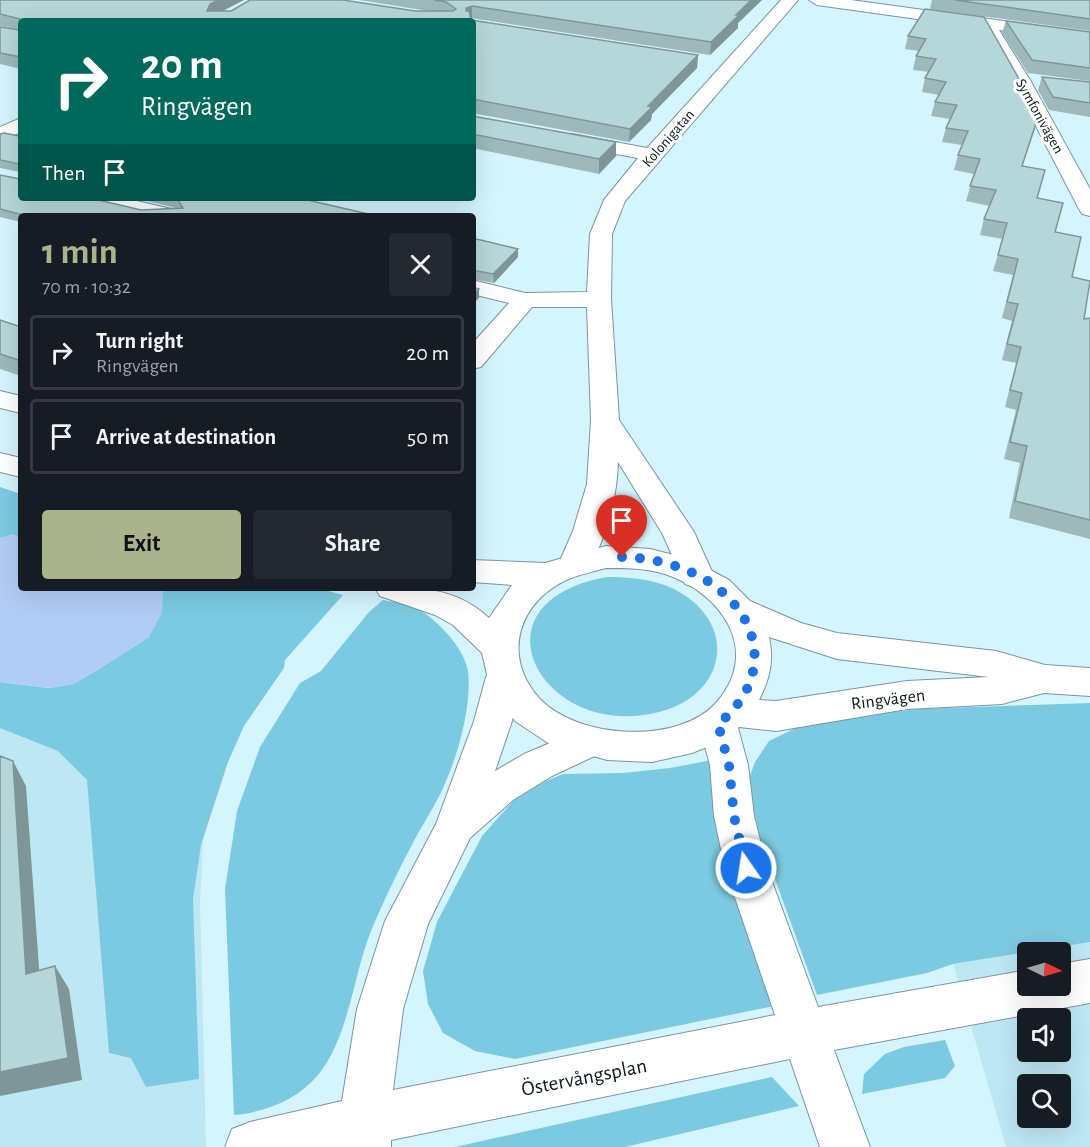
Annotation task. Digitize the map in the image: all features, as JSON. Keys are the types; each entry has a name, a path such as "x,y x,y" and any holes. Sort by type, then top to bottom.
{"street":[{"name":"Kolonigatan","path":"561,569 590,531 602,484 605,420 599,299 601,234 615,200 790,0"},
{"path":"817,0 1090,38"},
{"name":"Symfonivägen","path":"989,24 995,41 1021,80 1090,208"},
{"path":"708,63 732,66"},
{"path":"1021,80 1044,83"},
{"path":"0,135 18,126"},
{"path":"551,136 652,155"},
{"path":"109,201 159,213"},
{"path":"476,288 525,300 599,299"},
{"path":"476,356 525,300"},
{"path":"0,399 18,404"},
{"path":"605,420 678,532 697,576"},
{"path":"0,462 18,467"},
{"name":"Ringvägen","path":"401,591 447,606 465,616 501,662 513,693 536,716 565,734 588,742 634,748 679,742 724,718 750,684 756,654 748,624 739,610 717,588 669,564 637,558 606,557 561,569 476,571"},
{"name":"Ringvägen","path":"501,662 500,633 511,606 527,589 561,569"},
{"name":"Ringvägen","path":"739,610 791,633 837,646 996,664 1045,679 1090,682"},
{"path":"365,1134 380,1009 407,921 455,828 493,721 501,662"},
{"name":"Ringvägen","path":"724,718 776,716 907,695 1002,690 1045,679"},
{"path":"724,718 734,816 746,868 845,1147"},
{"path":"455,828 499,788 538,765 588,742"},
{"name":"Östervångsplan","path":"250,1147 365,1134 804,1032 1090,981"}],"shaded area":[{"path":"0,487 18,493 18,536 0,538"},
{"path":"13,534 18,536 18,591 163,591 162,613 149,637 73,684 49,688 0,682 0,538"},
{"path":"607,577 641,579 674,589 695,603 709,620 716,638 717,656 711,674 700,690 682,703 659,712 617,716 582,707 554,689 536,665 530,639 539,613 564,591"},
{"path":"163,591 328,591 343,595 285,660 284,668 244,726 228,762 201,845 193,899 199,1079 146,1087 131,1058 109,1053 87,780 58,751 0,728 0,682 49,688 73,684 149,637"},
{"path":"383,600 407,604 431,618 461,652 468,671 469,684 460,742 436,803 404,860 371,931 344,1025 328,1060 310,1084 291,1098 269,1108 234,1115 225,889 237,811 260,747 300,683 321,671 369,612"},
{"path":"1090,703 1090,942 1071,945 1071,942 1017,942 1017,954 953,964 927,973 817,995 759,835 748,781 755,762 769,741 806,723 917,709"},
{"path":"0,720 205,804 200,902 206,1147 0,1147"},
{"path":"712,760 713,801 722,851 779,1005 515,1059 475,1051 443,1033 428,1004 423,971 437,922 482,836 522,791 563,774 623,773 670,768"},
{"path":"1090,942 1090,1147 1006,1147 953,964 1017,954 1017,996 1071,996 1071,945"},
{"path":"945,1040 955,1066 945,1078 862,1094 864,1074 885,1054 904,1047"},
{"path":"772,1077 799,1106 625,1147 455,1147"}],"building":[{"path":"0,0 218,0 210,4 207,11 231,11 250,0 343,0 415,11 453,11 456,9 446,2 434,0 751,0 711,42 472,6 466,8 471,18 18,18 0,14"},
{"path":"955,0 1090,0 1090,19"},
{"path":"925,9 984,17 1039,114 1022,166 1045,170 1037,198 1063,203 1055,232 1081,237 1072,277 1090,281 1084,319 1090,318 1090,520 1015,501 1027,446 1010,442 1022,393 1010,390 1021,347 1007,344 1018,304 1007,302 1018,259 998,255 1007,223 984,219 996,190 970,186 980,159 958,155 968,131 946,128 957,105 935,102 946,82 925,78 936,59 916,56 926,39 908,36"},
{"path":"476,21 698,55 648,106 652,107 630,129 476,100"},
{"path":"1006,21 1090,32 1090,68 1032,60"},
{"path":"0,27 18,30 18,56 0,53"},
{"path":"1042,77 1090,82 1090,103 1053,97"},
{"path":"476,117 616,142 599,159 476,135"},
{"path":"0,134 18,136 18,164 0,160"},
{"path":"0,175 18,179 18,201 103,201 141,210 183,208 179,201 312,201 364,213 18,214 0,209"},
{"path":"476,239 518,249 493,274 476,271"},
{"path":"0,320 18,326 18,360 0,354"},
{"path":"0,756 13,761 26,974 55,966 68,1058 0,1072"}],"route":[{"path":"622,557 669,564 708,581 739,610 748,624 756,654 750,684 742,699 718,724 729,765 734,816 746,868"}]}
